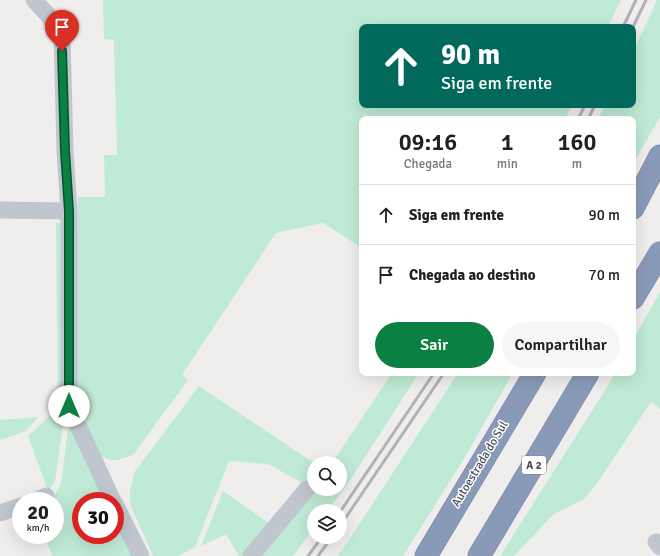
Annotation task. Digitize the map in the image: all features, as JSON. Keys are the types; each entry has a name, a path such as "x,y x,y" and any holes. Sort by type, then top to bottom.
{"highway":[{"path":"636,202 660,156"},
{"path":"636,293 660,253"},
{"name":"Autoestrada do Sul","path":"426,556 533,376"},
{"name":"A 2","path":"479,556 586,376"}],"street":[{"path":"34,0 48,15 62,37 65,151 69,211 69,406 109,492"},
{"path":"0,210 69,211"},
{"path":"251,556 307,489"},
{"path":"0,513 12,509"},
{"path":"124,522 141,556"}],"green space":[{"path":"103,0 621,0 609,24 359,24 359,108 570,108 566,116 359,116 359,246 323,223 276,233 182,375 188,380 133,455 118,460 104,458 99,454 74,404 78,197 105,197 104,155 117,155 114,40 104,39"},
{"path":"657,0 660,0 660,117 636,159 636,116 600,116 604,108 636,108 636,46"},
{"path":"66,222 66,405 55,482 48,491 28,436 58,408 56,223"},
{"path":"660,292 660,409 651,402 596,485 584,499 554,514 514,556 500,556 613,376 636,376 636,335"},
{"path":"390,376 417,376 347,485 347,456 337,456"},
{"path":"456,376 511,376 462,462 403,556 337,556 347,544"},
{"path":"199,386 307,458 307,486 268,464 229,461 195,547 178,556 153,556 130,504 132,481 135,471"},
{"path":"70,415 108,492 72,492 72,544 124,544 124,527 138,556 52,556 48,544 64,544 64,492 56,492 61,484"},
{"path":"38,417 26,431 0,440 0,420"},
{"path":"223,491 273,526 249,556 239,556 226,534 201,546"},
{"path":"307,493 307,496 339,496 332,504 307,504 307,537 293,556 256,556"}],"railway":[{"path":"624,24 636,0"},
{"path":"634,24 646,0"},
{"path":"580,116 584,108"},
{"path":"590,116 594,108"},
{"path":"345,504 432,376"},
{"path":"347,516 442,376"},
{"path":"308,556 317,544"},
{"path":"318,556 327,544"}],"route":[{"path":"62,51 65,151 69,211 69,406"}]}
